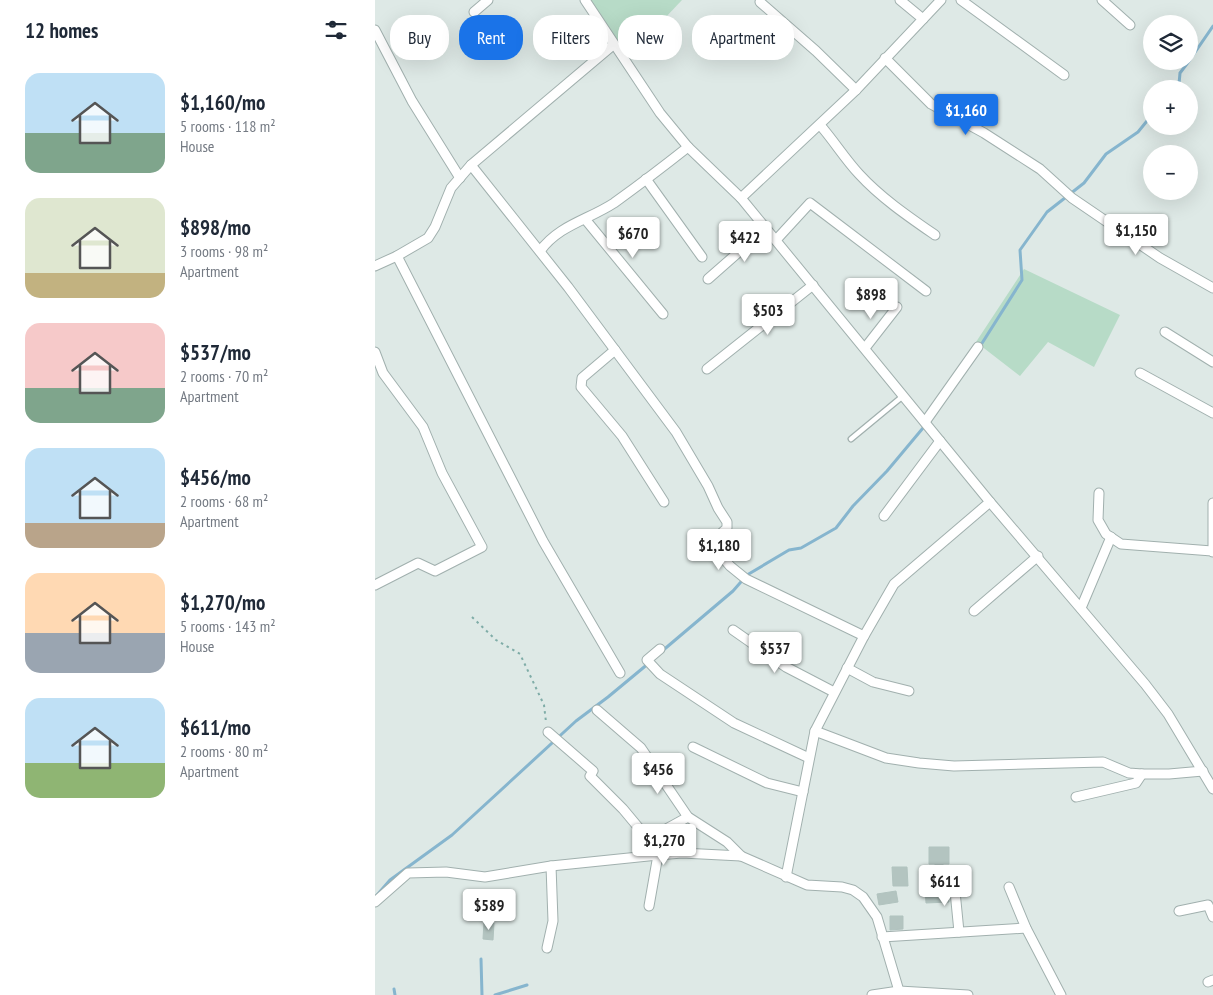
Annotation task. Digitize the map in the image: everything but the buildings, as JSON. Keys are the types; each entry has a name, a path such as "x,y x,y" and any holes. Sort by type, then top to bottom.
{"street":[{"path":"474,12 488,0"},
{"path":"585,0 613,45 660,112 689,147 741,198 990,502 1081,608 1168,714 1213,789"},
{"path":"900,0 923,18"},
{"path":"741,198 821,126 941,0"},
{"path":"961,0 1064,75"},
{"path":"1101,0 1130,25"},
{"path":"760,2 816,51 856,90"},
{"path":"375,30 412,101 460,178"},
{"path":"375,266 397,256 427,238 435,227 451,188 471,165 613,45"},
{"path":"885,58 931,104 992,138 1040,169 1070,195 1160,258 1213,288"},
{"path":"821,126 858,173 872,187 935,236"},
{"path":"540,251 547,240 562,229 585,219 613,203 689,147"},
{"path":"471,165 540,251 676,432 708,486 728,525 714,540 713,546 730,566 745,577 864,636"},
{"path":"645,179 702,257"},
{"path":"775,240 810,203 926,291"},
{"path":"585,219 663,314"},
{"path":"708,279 766,228"},
{"path":"397,256 543,541 620,673"},
{"path":"707,368 813,285"},
{"path":"865,348 897,307"},
{"path":"1165,332 1213,362"},
{"path":"925,422 978,347"},
{"path":"615,350 582,378 581,387 622,436 664,502"},
{"path":"375,352 383,373 423,427 442,473 482,546 435,571 419,563 375,584"},
{"path":"1140,373 1213,413"},
{"path":"884,516 940,441"},
{"path":"1099,493 1098,520 1106,534 1121,544 1213,552 1213,503"},
{"path":"786,877 815,731 864,636 894,584 990,502"},
{"path":"1081,608 1111,537"},
{"path":"974,611 1037,556"},
{"path":"733,630 786,668 835,692"},
{"path":"659,649 649,662 659,674 735,723 809,758"},
{"path":"847,668 873,682 909,692"},
{"path":"597,710 641,748 688,817 727,842 741,856 807,885 842,887 853,890 863,897 877,918 899,991"},
{"path":"815,731 886,758 919,763 954,766 1103,762 1129,773 1169,774 1203,771"},
{"path":"552,737 593,771 590,776 623,809 648,839 688,817"},
{"path":"693,747 767,783 803,792"},
{"path":"1076,797 1136,784 1142,774"},
{"path":"375,902 408,873 446,872 485,877 551,866 682,853 741,856"},
{"path":"649,906 658,855"},
{"path":"547,948 553,921 551,866"},
{"path":"954,881 959,932"},
{"path":"1009,886 1026,928 1061,995"},
{"path":"1179,911 1208,905 1213,917"},
{"path":"882,937 1026,928"},
{"path":"872,995 899,991 968,995"}],"lane":[{"path":"851,439 903,396"}],"path":[{"path":"472,617 496,640 521,654 544,704 552,737"}],"green space":[{"path":"581,0 682,0 668,15 618,15 618,43 608,32 608,15 594,15"},
{"path":"1024,269 1120,315 1094,367 1048,342 1020,376 976,342"}],"waterway":[{"path":"1198,48 1213,26"},
{"path":"1179,80 1182,70"},
{"path":"979,348 1022,280 1020,250 1047,212 1084,183 1106,154 1138,132 1143,126"},
{"path":"661,652 733,591 747,575 789,550 801,548 836,528 853,506 887,471 923,428"},
{"path":"377,895 390,880 452,835 576,721 649,663"},
{"path":"481,959 482,995"},
{"path":"495,995 527,985"},
{"path":"394,989 395,995"}]}
